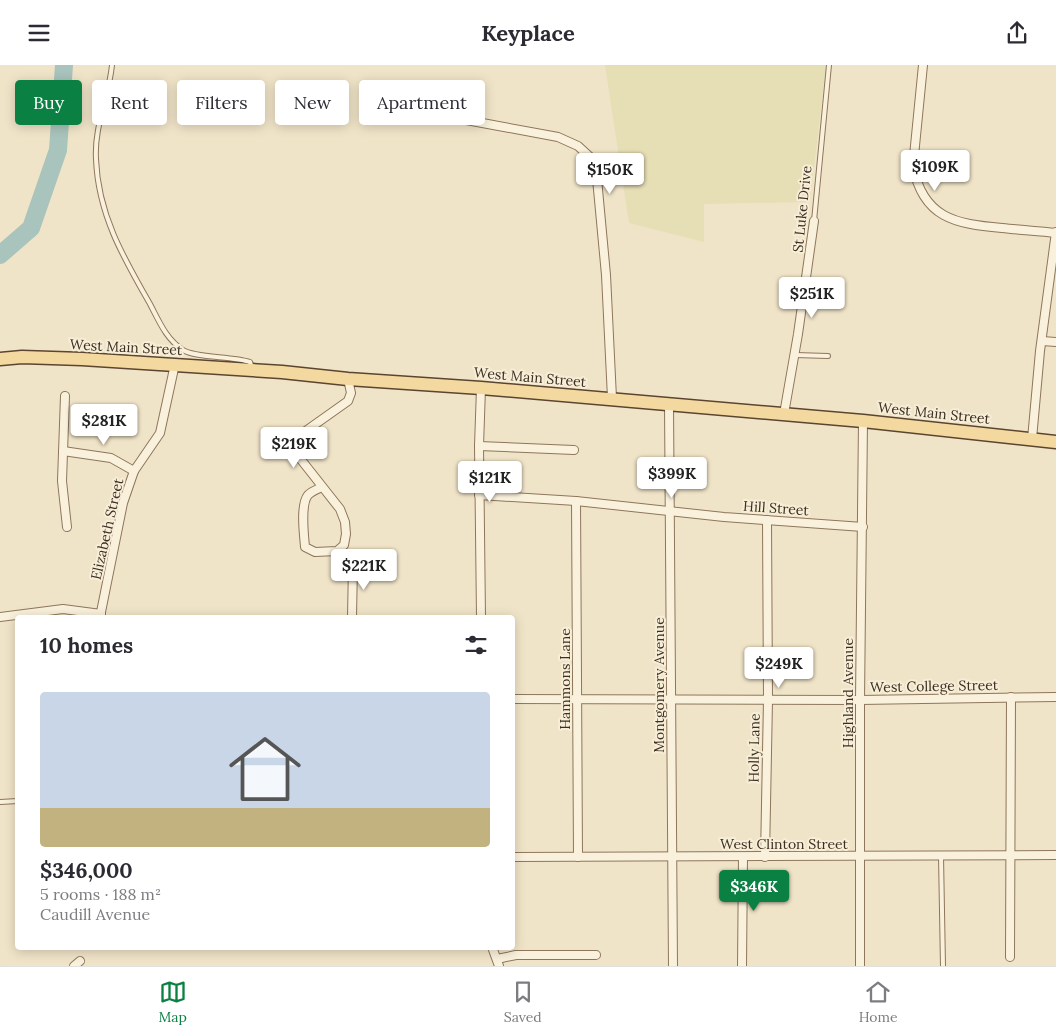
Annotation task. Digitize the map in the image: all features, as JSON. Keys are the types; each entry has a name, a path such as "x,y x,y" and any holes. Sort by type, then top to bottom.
{"main road":[{"name":"West Main Street","path":"0,359 51,357 282,372 348,379 669,403 863,421 1056,442"}],"street":[{"path":"923,65 913,166 916,181 924,196 934,208 948,218 970,225 1056,232 1032,439"},
{"path":"485,123 558,137 578,146 590,157 596,168 605,265 612,398"},
{"name":"St Luke Drive","path":"784,414 795,355 814,221"},
{"path":"1042,341 1056,342"},
{"name":"Elizabeth Street","path":"100,615 123,503 134,471 160,433 175,365"},
{"path":"322,487 309,494 304,501 306,547 315,552 337,551 344,545 346,522 340,509 295,452 293,440 348,401 351,393 348,379"},
{"path":"481,388 479,446 481,615"},
{"path":"66,396 62,481 67,527"},
{"name":"Montgomery Avenue","path":"669,403 673,966"},
{"name":"Highland Avenue","path":"860,966 863,421"},
{"path":"479,446 574,450"},
{"path":"63,451 111,458 134,471"},
{"name":"Hill Street","path":"479,495 576,501 767,520 863,527"},
{"name":"Hammons Lane","path":"576,501 578,857"},
{"name":"Holly Lane","path":"765,857 768,700 767,520"},
{"path":"352,615 353,565"},
{"path":"16,615 63,609 95,615"},
{"path":"0,617 15,615"},
{"path":"1010,957 1011,697"},
{"name":"West College Street","path":"515,699 860,700 1056,697"},
{"name":"West Clinton Street","path":"515,857 1056,855"},
{"path":"742,966 743,857"},
{"path":"493,950 498,963 526,955 596,955"}],"lane":[{"path":"112,65 100,117 96,158 101,195 110,227 120,251 163,331 183,350 193,353 239,358 250,362 253,370"},
{"name":"St Luke Drive","path":"814,221 829,65"},
{"path":"795,355 828,356"},
{"path":"0,802 15,801"},
{"path":"941,856 943,966"}],"shaded area":[{"path":"605,65 826,65 810,202 704,204 704,242 629,223"}],"waterway":[{"path":"0,255 31,228 58,150 64,65"}]}
